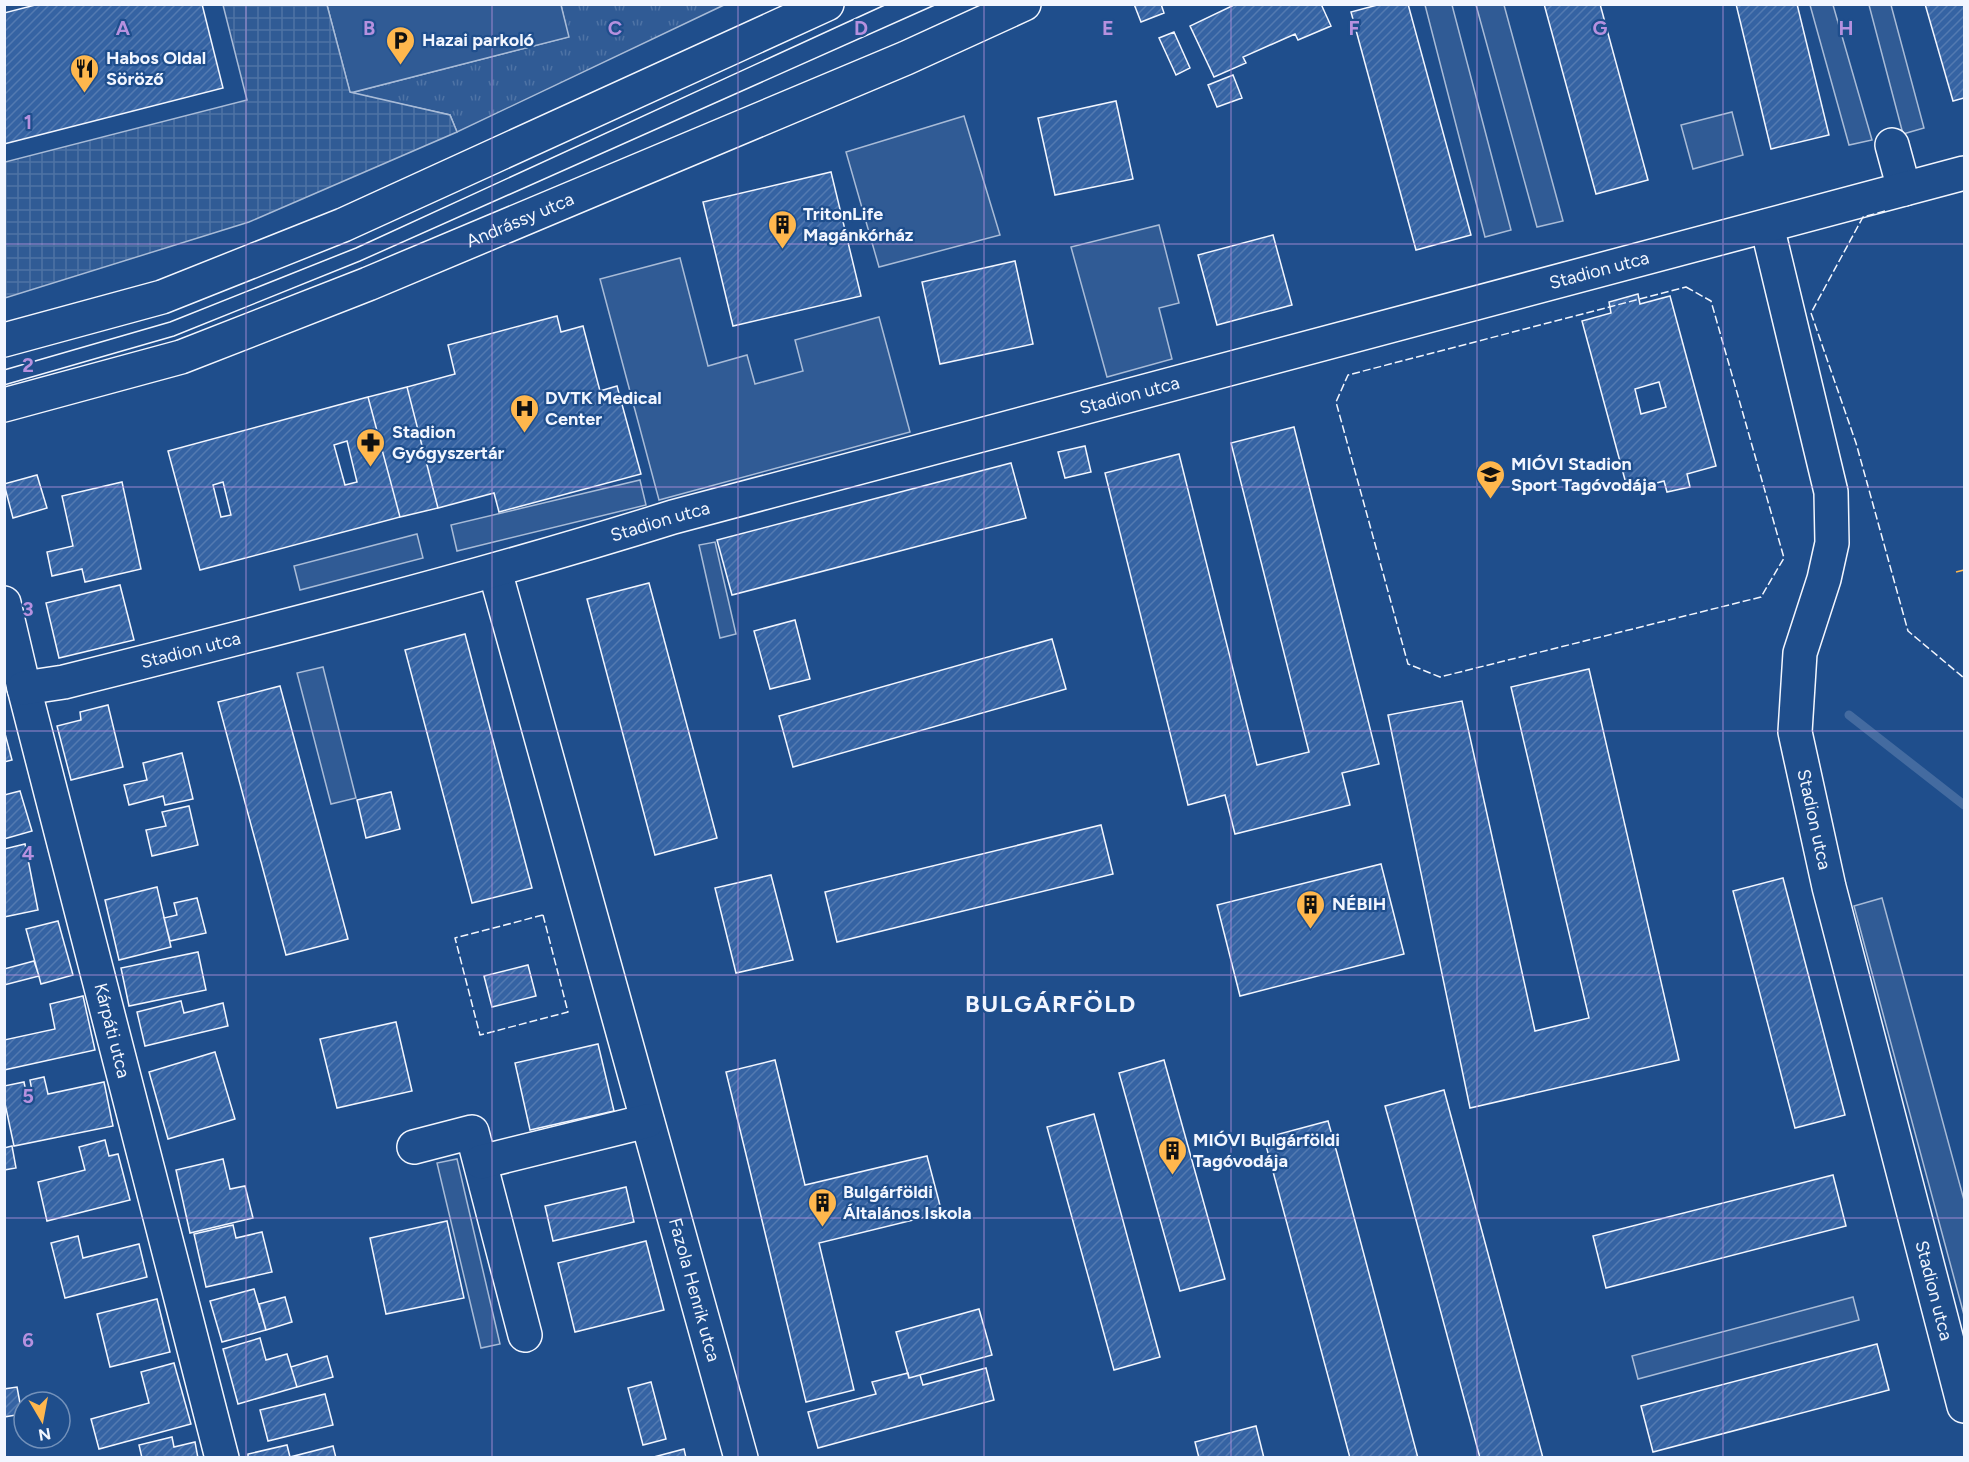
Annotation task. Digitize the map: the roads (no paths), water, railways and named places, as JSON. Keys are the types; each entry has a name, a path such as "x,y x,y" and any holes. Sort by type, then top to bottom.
{"street":[{"path":"4,340 162,297 343,225 827,4"},
{"name":"Andrássy utca","path":"4,405 203,349 390,274 906,58 1024,4"},
{"path":"1892,145 1904,189"},
{"name":"Stadion utca","path":"24,688 63,682 311,620 495,571 673,517 1965,173"},
{"name":"Stadion utca","path":"1767,226 1831,492 1832,543 1824,579 1800,653 1795,732 1829,887 1965,1406"},
{"name":"Fazola Henrik utca","path":"495,571 741,1458"},
{"name":"Kárpáti utca","path":"4,603 222,1458"},
{"path":"481,1162 647,1121"},
{"path":"414,1147 472,1132 525,1335"}],"waterway":[{"path":"1849,715 1964,805"}],"tram line":[{"path":"4,370 170,322 356,248 887,4"},
{"path":"4,385 174,336 360,261 937,4"}],"place":[{"name":"Hazai parkoló","path":"401,66"},
{"name":"Habos Oldal Söröző","path":"85,94"},
{"name":"TritonLife Magánkórház","path":"782,250"},
{"name":"DVTK Medical Center","path":"524,434"},
{"name":"Stadion Gyógyszertár","path":"371,468"},
{"name":"MIÓVI Stadion Sport Tagóvodája","path":"1490,500"},
{"name":"NÉBIH","path":"1311,930"},
{"name":"MIÓVI Bulgárföldi Tagóvodája","path":"1172,1176"},
{"name":"Bulgárföldi Általános Iskola","path":"822,1228"}],"district":[{"name":"BULGÁRFÖLD","path":"1051,1004"}]}
